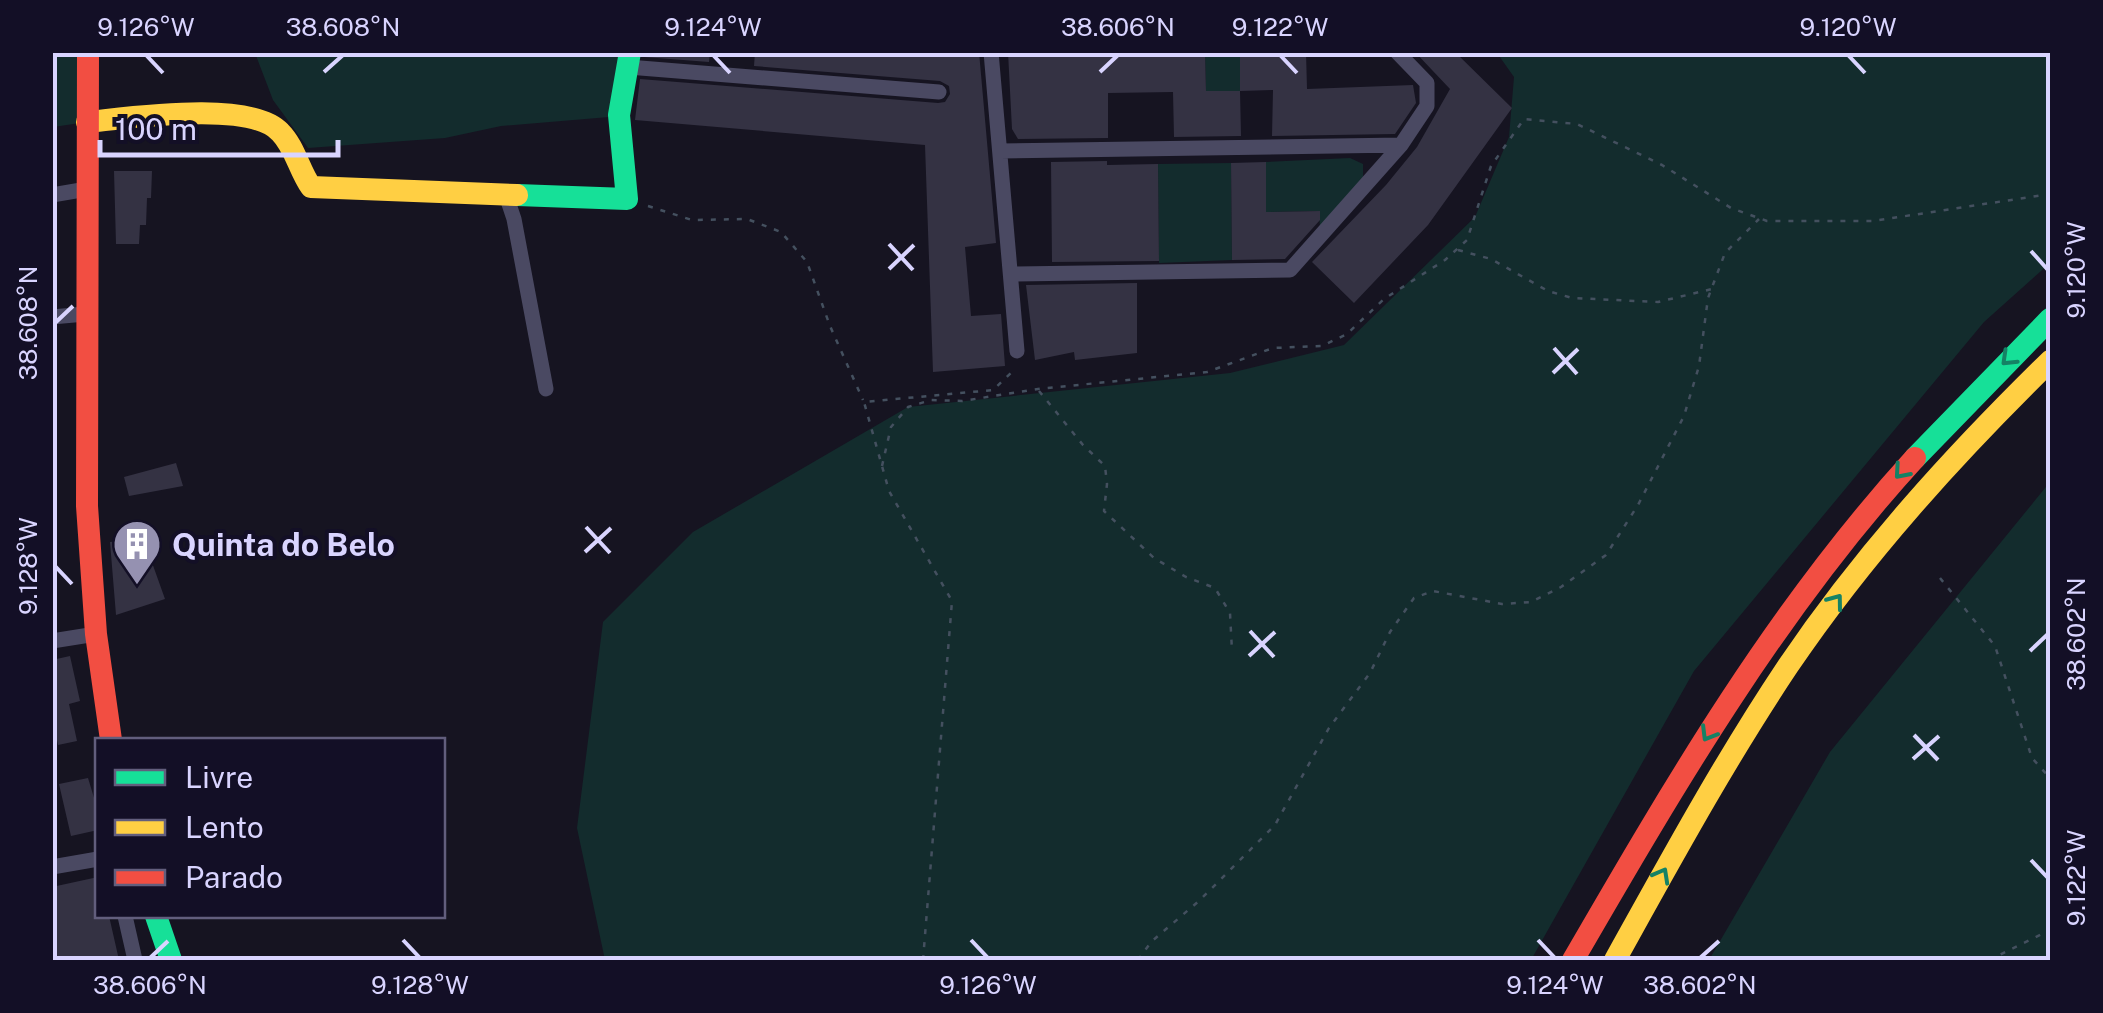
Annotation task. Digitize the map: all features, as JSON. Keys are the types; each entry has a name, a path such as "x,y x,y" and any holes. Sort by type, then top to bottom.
{"main road":[{"path":"88,52 87,506 96,634 110,738"},
{"path":"88,122 164,114 230,114 274,126 294,152 300,174 311,187 627,200 619,115 629,60"},
{"path":"1572,960 1719,716 1812,581 1901,471 1980,386 2050,319"},
{"path":"1615,960 1716,781 1796,655 1935,480 2050,361"},
{"path":"157,918 170,960"}],"street":[{"path":"991,52 1017,351"},
{"path":"1011,274 1290,270 1401,145 1427,106 1428,83 1398,52"},
{"path":"629,60 939,92"},
{"path":"1000,151 1401,145"},
{"path":"52,196 87,190"},
{"path":"506,195 546,389"},
{"path":"52,317 85,314"},
{"path":"52,642 96,634"},
{"path":"52,867 95,860"},
{"path":"125,918 135,960"}],"path":[{"path":"882,466 891,428 908,407 931,400 962,401 1208,372 1272,348 1322,346 1347,334 1384,298 1445,260 1466,240 1492,166 1524,119 1577,124 1662,164 1731,208 1767,221 1873,221 2050,194"},
{"path":"627,200 692,220 747,219 781,232 807,262 864,402 889,490 952,601 924,960"},
{"path":"1138,960 1150,942 1200,900 1275,824 1329,728 1370,672 1390,632 1414,598 1433,591 1502,604 1532,602 1606,555 1638,505 1684,416 1699,366 1712,290 1725,253 1760,218"},
{"path":"1456,250 1491,258 1548,291 1572,298 1658,302 1712,290"},
{"path":"864,402 994,390 1012,372"},
{"path":"1038,390 1105,466 1104,511 1154,558 1186,578 1215,588 1230,613 1232,651"},
{"path":"1940,578 1994,646 2032,758 2050,778"},
{"path":"1988,960 2050,930"}],"green space":[{"path":"52,53 88,53 87,122 53,127"},
{"path":"255,53 622,53 609,117 501,126 445,138 308,148 273,100"},
{"path":"1205,53 1240,53 1240,91 1206,91"},
{"path":"1497,53 2050,53 2050,263 1984,322 1694,671 1531,960 605,960 577,828 603,622 693,532 908,407 1230,373 1344,345 1475,217 1509,137 1514,77"},
{"path":"1350,158 1363,164 1363,180 1320,227 1319,211 1266,212 1266,162"},
{"path":"1231,163 1232,260 1159,263 1158,164"},
{"path":"2050,482 2050,960 1709,960 1830,752"}],"building":[{"path":"645,52 710,52 709,62 644,57"},
{"path":"755,52 979,52 996,243 965,247 971,316 1001,314 1005,366 933,372 925,145 635,120 640,79 938,103 945,102 950,94 949,86 940,81 754,66"},
{"path":"1008,52 1205,52 1206,91 1240,91 1241,136 1174,137 1173,92 1108,93 1108,138 1018,139 1012,129"},
{"path":"1240,52 1306,52 1307,89 1413,85 1416,103 1395,134 1272,136 1273,90 1240,91"},
{"path":"1415,52 1455,52 1512,108 1428,225 1354,303 1312,262 1417,147 1450,89"},
{"path":"1107,161 1107,165 1158,164 1159,261 1052,262 1051,162"},
{"path":"1266,162 1266,212 1320,211 1320,220 1285,259 1232,260 1231,163"},
{"path":"114,171 152,171 151,198 147,198 146,225 140,225 139,244 116,244"},
{"path":"1137,283 1137,353 1075,360 1074,352 1035,360 1026,285"},
{"path":"176,463 183,486 129,496 124,477"},
{"name":"Quinta do Belo","path":"141,533 146,545 154,544 157,555 150,557 165,599 116,615 110,542 129,540 128,537"},
{"path":"70,656 80,701 69,704 77,741 58,745 52,718 52,660"},
{"path":"88,778 95,801 95,831 71,836 59,784"},
{"path":"95,878 95,918 109,918 119,960 52,960 52,887"}],"traffic: fast":[{"path":"517,195 627,199 619,115 630,52"},
{"path":"1915,458 2050,319"},
{"path":"157,918 171,960"}],"traffic: slow":[{"path":"87,122 159,115 244,116 265,122 280,132 311,187 517,195"},
{"path":"1615,960 1720,774 1817,625 1912,507 2050,361"}],"traffic: jam":[{"path":"88,52 87,506 96,634 111,738"},
{"path":"1573,960 1730,700 1818,575 1915,458"}],"place":[{"name":"Quinta do Belo","path":"137,586"}]}
